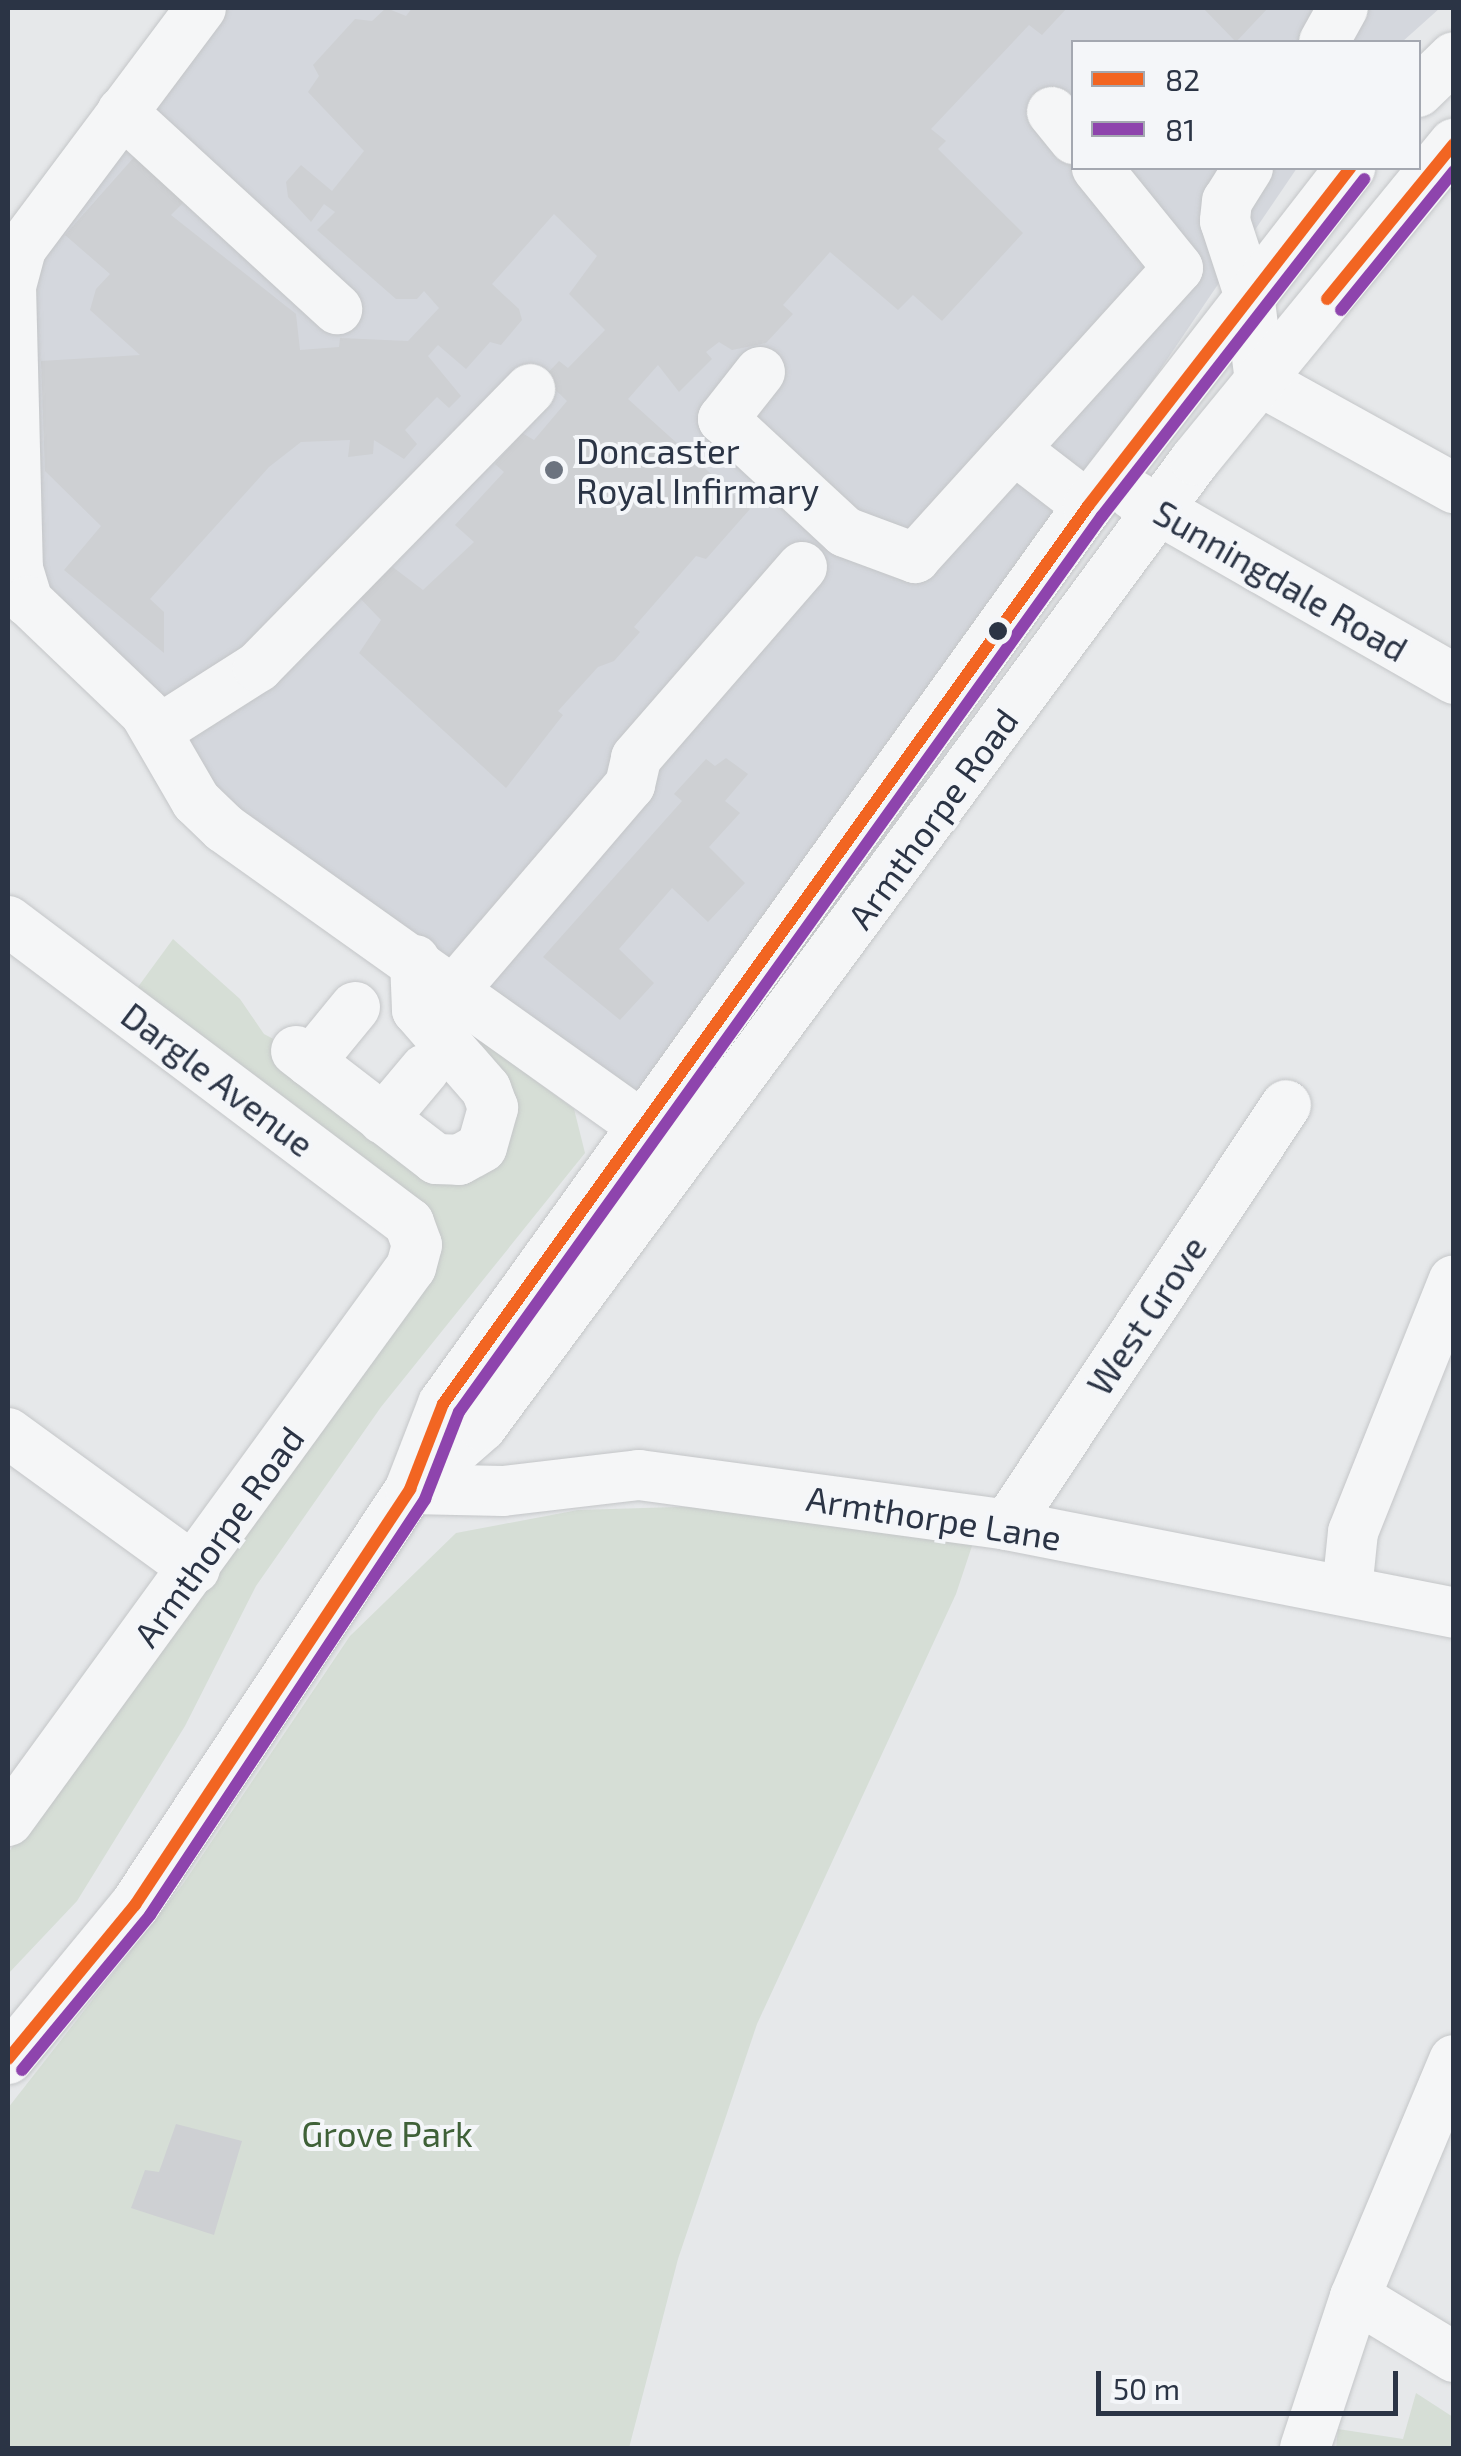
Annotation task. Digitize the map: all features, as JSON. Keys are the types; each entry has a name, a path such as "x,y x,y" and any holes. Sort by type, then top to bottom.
{"street":[{"path":"201,8 21,249 11,286 18,569 28,601 157,731 196,801 224,828 665,1141"},
{"path":"1325,40 1343,8"},
{"path":"1421,89 1454,57"},
{"path":"122,112 336,309"},
{"name":"Armthorpe Road","path":"8,2059 135,1905 410,1490 442,1404 665,1141 1260,380 1449,156"},
{"path":"760,372 723,420 845,532 916,558 1178,268 1099,170"},
{"path":"1247,170 1227,202 1224,221 1249,294 1260,380 1454,488"},
{"name":"Armthorpe Road","path":"665,1141 1098,493 1348,170"},
{"path":"157,731 258,667 530,389"},
{"name":"Sunningdale Road","path":"1014,449 1098,493 1160,510 1454,679"},
{"path":"455,989 630,785 636,758 802,567"},
{"name":"Dargle Avenue","path":"8,921 410,1223 417,1245"},
{"path":"354,1007 303,1056 436,1159 459,1160 482,1147 494,1122 486,1088 417,1010 415,960"},
{"path":"382,1118 425,1069"},
{"name":"West Grove","path":"1007,1525 1286,1105"},
{"name":"Armthorpe Road","path":"8,1821 411,1267 417,1245"},
{"path":"1347,1590 1353,1532 1454,1280"},
{"path":"8,1433 195,1569"},
{"name":"Armthorpe Lane","path":"410,1490 503,1491 638,1475 1007,1525 1454,1613"},
{"path":"1305,2448 1355,2296 1454,2060"},
{"path":"1355,2296 1454,2357"}],"shaded area":[{"name":"Doncaster Royal Infirmary","path":"201,8 1440,8 1404,40 1071,40 1071,170 1296,170 646,1127 311,887 28,601 21,249"}],"green space":[{"path":"173,939 240,999 264,1034 296,1051 361,1117 483,1147 440,1010 574,1109 585,1153 381,1407 256,1586 185,1726 77,1901 8,1974 8,1853 441,1241 135,991"},
{"name":"Grove Park","path":"742,1505 974,1540 956,1594 757,2024 678,2259 629,2448 8,2448 8,2108 183,1884 350,1636 456,1533 578,1510"},
{"path":"1416,2393 1453,2417 1453,2448 1336,2448 1338,2429 1403,2439"}],"building":[{"path":"386,8 406,16 412,8 1067,8 1042,35 1029,25 931,129 946,141 938,149 1023,233 942,321 913,295 898,310 830,252 783,305 793,314 766,343 732,350 719,342 706,352 712,359 679,392 658,365 628,399 750,509 706,559 696,556 634,627 640,632 614,661 598,667 558,711 563,715 506,788 359,653 381,620 357,595 386,562 423,590 474,542 455,525 504,472 495,464 522,433 534,440 567,401 543,378 559,361 568,368 605,330 569,294 597,256 554,214 492,284 519,309 522,320 501,345 490,342 466,369 438,345 428,356 461,396 449,408 437,397 405,430 417,444 404,459 374,440 373,454 348,457 350,440 301,442 269,467 150,599 164,612 164,653 64,570 101,526 45,471 41,361 140,355 90,310 96,289 110,274 65,235 136,155 190,196 171,215 296,314 300,350 339,347 340,338 408,341 439,308 424,291 417,299 396,299 317,230 335,212 324,204 311,222 288,197 286,182 301,165 332,191 364,151 308,92 319,76 313,65 355,19 372,21"},
{"path":"1203,8 1268,8 1238,40"},
{"path":"726,758 748,774 725,801 740,813 709,847 745,883 708,922 672,888 619,949 654,983 620,1020 543,957 682,801 674,794 706,759 715,766"},
{"path":"176,2124 242,2141 214,2235 131,2208 145,2170 159,2172"}],"transit line":[{"name":"82","path":"1327,299 1454,144"},
{"name":"82","path":"8,2059 135,1905 410,1489 443,1404 1088,506 1348,170"},
{"name":"81","path":"1341,310 1454,171"},
{"name":"81","path":"22,2070 150,1915 425,1499 459,1412 1102,516 1364,179"}],"place":[{"name":"Doncaster Royal Infirmary","path":"554,470"}]}
